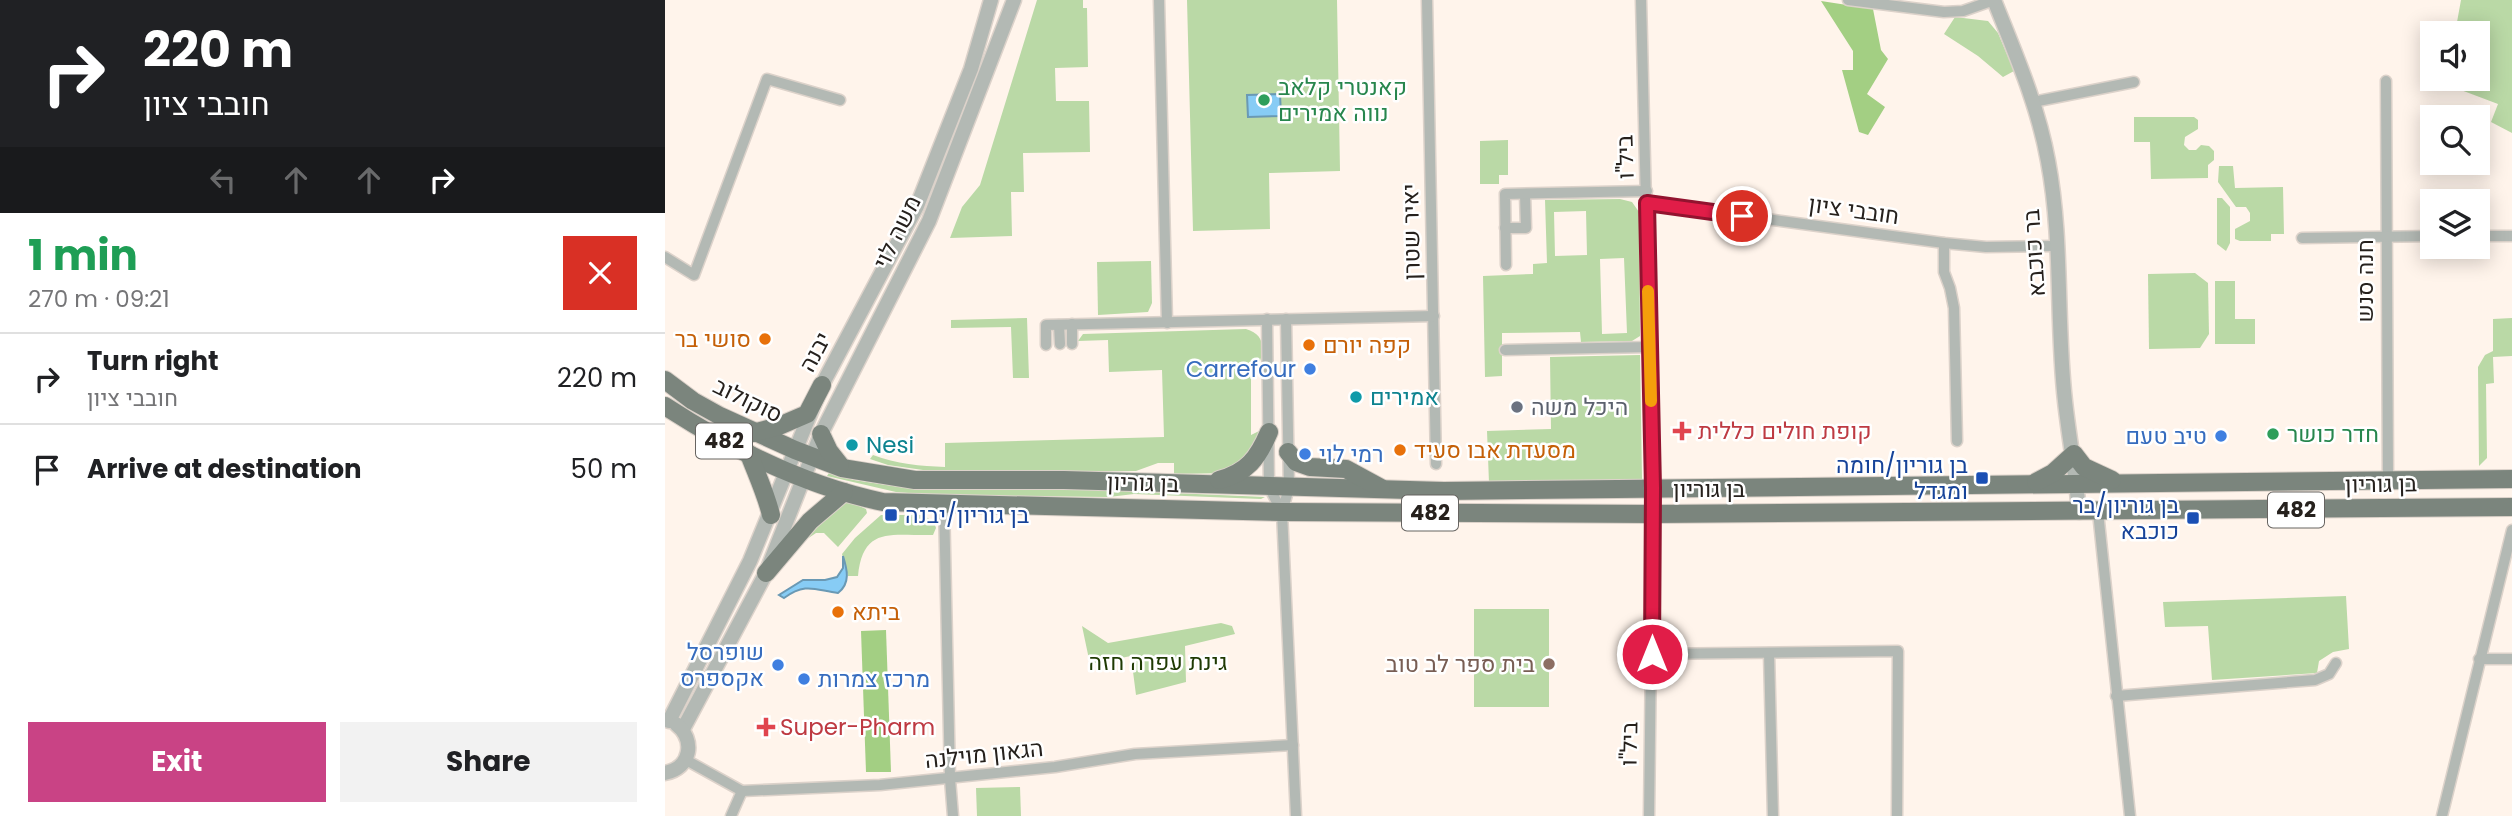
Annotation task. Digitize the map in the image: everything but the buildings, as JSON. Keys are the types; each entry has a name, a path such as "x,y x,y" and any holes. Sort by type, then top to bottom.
{"main road":[{"name":"סוקולוב","path":"665,380 693,401 753,432 814,455"},
{"path":"753,432 779,426 807,414 822,385"},
{"name":"סוקולוב","path":"665,406 700,428 786,471"},
{"path":"1198,485 1237,476 1255,458 1269,432"},
{"path":"821,434 829,451 842,468"},
{"path":"1288,452 1296,462 1319,468 1346,469 1388,491"},
{"path":"750,454 765,491 771,515"},
{"path":"2032,484 2053,473 2074,454 2084,467 2122,483"},
{"name":"בן גוריון","path":"814,455 842,468 915,480 1064,480 1388,491 2512,479"},
{"name":"בן גוריון","path":"786,471 844,492 883,502 1282,512 1653,514 2512,507"},
{"path":"766,573 810,521 844,492"}],"street":[{"name":"יבנה","path":"667,721 750,561 822,385 917,206 971,69 991,0"},
{"name":"משה לוי","path":"683,729 766,573 821,434 929,221 1014,0"},
{"path":"1159,0 1167,323"},
{"name":"יאיר שטרן","path":"1427,0 1436,464"},
{"name":"ביל\"ו","path":"1641,0 1653,488 1649,816"},
{"path":"1848,0 1944,12 1963,11 1994,0"},
{"name":"בר כוכבא","path":"1994,0 2033,102 2048,160 2065,400 2077,484 2088,512"},
{"path":"665,257 694,275 767,79 841,100"},
{"name":"חנה סנש","path":"2386,81 2388,480"},
{"path":"2033,102 2134,82"},
{"path":"1506,265 1505,194 1647,191"},
{"path":"1505,228 1526,228 1525,194"},
{"name":"חובבי ציון","path":"1647,203 1944,243 1986,247 2056,246"},
{"path":"2302,238 2420,236"},
{"path":"2490,236 2512,236"},
{"path":"1944,243 1944,272 1951,288 1954,308 1957,441"},
{"path":"1047,345 1046,325 1434,316"},
{"path":"1286,318 1289,488 1282,512 1296,816"},
{"path":"1267,319 1269,487 1282,512"},
{"path":"1072,324 1072,344"},
{"path":"1059,325 1060,344"},
{"path":"1505,350 1649,347"},
{"path":"944,503 953,816"},
{"path":"2088,512 2116,696 2130,816"},
{"path":"2442,816 2512,530"},
{"path":"1652,654 1898,651 1897,816"},
{"path":"1769,653 1773,816"},
{"path":"2479,659 2512,659"},
{"path":"2116,696 2315,680 2329,674 2336,663"},
{"path":"665,773 680,767 686,760 689,744 683,729 667,721"},
{"name":"הגאון מוילנה","path":"742,791 950,779 1055,767 1135,754 1293,745"},
{"path":"686,760 742,791 731,816"}],"green space":[{"path":"1037,0 1083,0 1083,8 1087,8 1088,67 1055,68 1056,101 1089,101 1090,152 1023,153 1024,192 1011,192 1012,236 950,238 962,207 980,185"},
{"name":"קאנטרי קלאב נווה אמירים","path":"1187,0 1337,0 1340,171 1269,173 1270,229 1193,231"},
{"path":"2461,0 2512,0 2512,133 2491,122 2498,104 2464,91 2490,91 2490,21 2457,21"},
{"path":"1821,1 1873,9 1881,50 1888,59 1867,94 1885,107 1868,135 1859,132 1842,70 1853,70 1853,51"},
{"path":"1955,17 1988,21 1998,33 2014,71 2003,77 1978,56 1944,34"},
{"path":"2134,117 2194,117 2198,120 2198,129 2185,137 2184,145 2189,150 2196,150 2201,145 2209,146 2214,151 2214,160 2208,165 2208,178 2151,179 2150,142 2134,142"},
{"path":"1508,140 1508,175 1499,175 1499,184 1480,184 1480,141"},
{"path":"2219,166 2233,166 2235,188 2283,187 2284,234 2271,234 2271,241 2235,239 2235,229 2250,221 2250,213 2246,207 2236,207 2218,182"},
{"path":"2217,198 2222,198 2230,207 2230,243 2226,251 2217,244"},
{"path":"1620,199 1632,202 1639,212 1640,336 1632,341 1581,342 1580,332 1502,333 1502,376 1485,377 1483,276 1533,274 1533,264 1547,263 1545,200","holes":["1586,211 1587,255 1555,256 1554,212","1624,258 1627,333 1602,334 1600,259"]},
{"path":"1151,261 1152,303 1148,312 1098,315 1097,262"},
{"path":"2195,273 2208,283 2209,334 2200,348 2149,349 2148,274"},
{"path":"2215,281 2235,281 2235,319 2255,319 2255,344 2215,344"},
{"path":"1027,318 1029,378 1013,378 1011,327 951,328 951,320"},
{"path":"2512,318 2512,356 2493,357 2494,383 2486,384 2487,458 2479,466 2478,367 2485,355 2493,351 2493,319"},
{"path":"1246,329 1259,337 1262,346 1260,361 1251,369 1251,435 1261,430 1259,443 1228,473 1174,474 1174,463 1158,463 1136,471 937,472 888,465 870,459 873,455 909,464 945,467 945,443 1164,437 1162,370 1109,372 1108,340 1078,341 1083,334"},
{"path":"1640,355 1642,479 1489,483 1487,431 1551,429 1550,357"},
{"path":"829,473 854,480 920,490 1058,488 1265,497 1134,494 1109,497 932,495 896,492 827,476"},
{"path":"842,502 850,502 866,509 867,513 838,547 824,533 816,533 807,539 820,521"},
{"path":"881,515 923,515 934,522 936,528 933,535 893,535 873,541 866,548 858,576 848,576 842,554 855,538"},
{"path":"2346,596 2349,649 2333,652 2319,661 2317,673 2212,680 2208,626 2165,627 2163,602"},
{"path":"1474,609 1549,609 1549,707 1474,707"},
{"name":"גינת עפרה חזה","path":"1221,623 1232,626 1235,634 1185,646 1186,682 1136,695 1131,656 1090,664 1082,626 1108,643"},
{"path":"886,630 891,772 866,772 861,631"},
{"path":"1020,787 1021,816 977,816 976,788"}],"water":[{"path":"1280,94 1281,116 1248,117 1247,95"},
{"path":"843,556 847,571 846,580 838,593 811,588 798,590 784,598 779,595 803,580 837,577 843,568"}],"slow traffic":[{"path":"1648,291 1651,401"}],"place":[{"name":"קאנטרי קלאב נווה אמירים","path":"1264,100"},
{"name":"סושי בר","path":"765,339"},
{"name":"קפה יורם","path":"1309,345"},
{"name":"Carrefour","path":"1310,369"},
{"name":"אמירים","path":"1356,397"},
{"name":"היכל משה","path":"1517,407"},
{"name":"קופת חולים כללית","path":"1682,431"},
{"name":"חדר כושר","path":"2273,434"},
{"name":"טיב טעם","path":"2221,436"},
{"name":"Nesi","path":"852,445"},
{"name":"מסעדת אבו סעיד","path":"1400,450"},
{"name":"רמי לוי","path":"1305,454"},
{"name":"בן גוריון/חומה ומגדל","path":"1982,478"},
{"name":"בן גוריון/יבנה","path":"891,515"},
{"name":"בן גוריון/בר כוכבא","path":"2193,518"},
{"name":"ביתא","path":"838,612"},
{"name":"בית ספר לב טוב","path":"1549,664"},
{"name":"שופרסל אקספרס","path":"778,665"},
{"name":"מרכז צמרות","path":"804,679"},
{"name":"Super-Pharm","path":"766,727"}],"route":[{"path":"1652,654 1653,488 1647,203 1742,216"}]}
